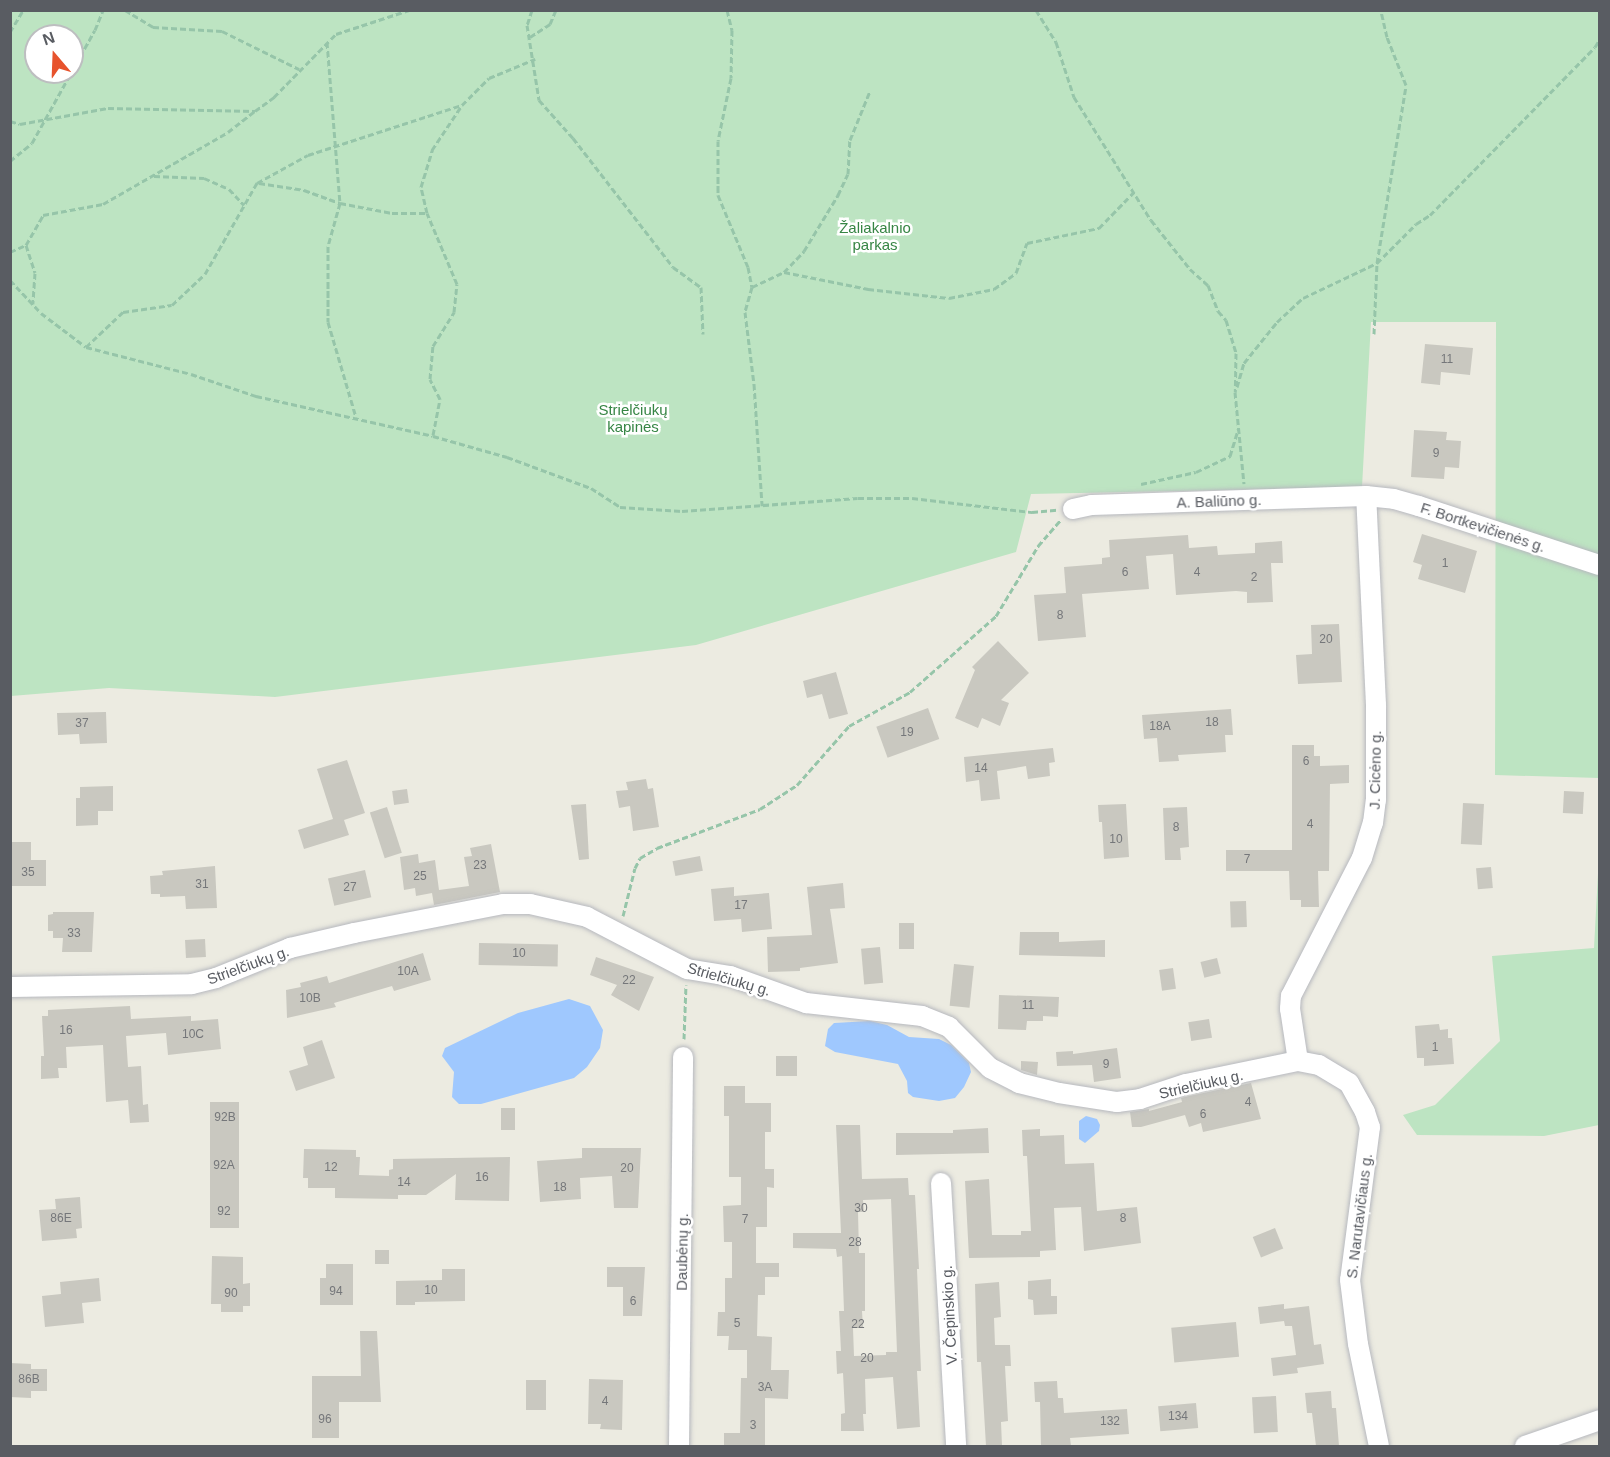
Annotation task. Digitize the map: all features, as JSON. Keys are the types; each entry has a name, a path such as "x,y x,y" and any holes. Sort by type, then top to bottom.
{"street":[{"name":"A. Baliūno g.","path":"1073,509 1092,505 1366,496"},
{"name":"F. Bortkevičienės g.","path":"1366,496 1411,504 1599,565"},
{"name":"J. Cicėno g.","path":"1298,1061 1290,1009 1291,996 1362,858 1375,811 1378,772 1366,496"},
{"name":"Strielčiukų g.","path":"10,987 192,984 216,978 290,948 417,920 503,904 555,908 587,917 687,969 730,976 806,1003 922,1016 949,1027 990,1068 1019,1083 1117,1102 1140,1099 1186,1084 1298,1061 1319,1065 1349,1083 1365,1112 1370,1127"},
{"name":"Daubėnų g.","path":"679,1446 683,1057"},
{"name":"S. Narutavičiaus g.","path":"1370,1127 1350,1280 1358,1344 1379,1446"},
{"name":"V. Čepinskio g.","path":"941,1184 956,1446"},
{"path":"1525,1446 1599,1420"}],"path":[{"path":"10,33 23,10"},
{"path":"10,161 32,143 84,51 103,10"},
{"path":"125,10 153,27 222,31 299,70"},
{"path":"10,252 26,245 43,215 103,204 228,132 274,97 336,34 409,10"},
{"path":"532,10 527,25 535,59 539,100 573,138 673,267 702,286 704,334"},
{"path":"530,37 550,24 556,10"},
{"path":"727,10 732,30 730,78 718,141 718,195 748,267 752,287 745,312 754,384 762,506"},
{"path":"1036,10 1056,42 1074,97 1151,220 1190,269 1208,285 1218,311 1226,320 1236,353 1235,392 1246,501"},
{"path":"1374,334 1377,263 1406,85 1387,37 1381,10"},
{"path":"1235,392 1244,363 1277,322 1303,298 1377,263 1438,206 1595,47 1599,39"},
{"path":"327,42 340,202 328,246 328,322 356,417"},
{"path":"433,435 440,399 430,380 433,346 454,312 457,284 427,213 421,187 432,150 462,105 489,78 535,59"},
{"path":"752,287 784,272 804,251 838,195 848,174 850,140 870,91"},
{"path":"86,347 123,312 172,305 205,274 257,183 308,155 462,105"},
{"path":"10,121 20,124 108,108 255,111"},
{"path":"152,176 204,178 229,189 244,205"},
{"path":"257,183 304,190 340,202 392,213 427,213"},
{"path":"784,272 868,289 948,298 994,289 1016,273 1027,243 1099,228 1134,192"},
{"path":"26,245 34,273 33,304"},
{"path":"10,280 33,304 86,347 191,374 256,396 433,435 558,474 591,488 620,507 682,511 858,498 912,498 1032,512 1073,509"},
{"path":"1138,484 1196,472 1230,456 1239,427"},
{"path":"620,933 634,868 640,858 657,848 760,809 797,785 849,726 909,692 996,616 1038,546 1073,509"},
{"path":"683,1057 687,969"}],"green space":[{"path":"11,11 1599,11 1599,778 1495,775 1496,322 1371,322 1362,487 1031,494 1016,552 696,645 275,697 109,688 11,696"},
{"path":"1599,855 1599,1125 1544,1136 1417,1135 1403,1115 1435,1105 1500,1041 1492,956 1594,948"}],"water":[{"path":"569,999 590,1006 603,1030 600,1048 587,1067 574,1078 481,1104 459,1104 452,1097 454,1072 442,1056 445,1048 518,1013"},
{"path":"870,1021 887,1025 909,1037 939,1039 951,1045 969,1063 971,1072 964,1087 955,1098 939,1101 913,1097 908,1093 907,1081 898,1064 835,1052 825,1046 828,1029 834,1023"},
{"path":"1086,1116 1097,1119 1100,1125 1099,1131 1085,1143 1079,1139 1079,1121"}],"building":[{"path":"1425,344 1473,348 1470,375 1441,372 1440,385 1421,383"},
{"path":"1414,430 1447,432 1446,440 1461,441 1459,468 1445,467 1444,479 1411,477"},
{"path":"1422,534 1477,551 1465,593 1418,579 1422,565 1413,562"},
{"path":"1188,535 1189,548 1217,546 1218,555 1255,553 1255,543 1282,541 1283,563 1271,563 1273,602 1247,603 1247,592 1236,591 1176,595 1173,554 1146,556 1149,589 1082,594 1086,637 1038,641 1034,595 1066,593 1064,567 1102,564 1102,558 1110,557 1109,540"},
{"path":"1339,624 1342,682 1298,684 1296,655 1312,654 1311,625"},
{"path":"998,641 1029,673 1001,700 1009,703 1000,726 982,718 978,728 955,718 975,670 972,667"},
{"path":"836,672 848,714 829,719 822,694 807,698 803,681"},
{"path":"928,708 939,739 888,758 876,727"},
{"path":"1231,709 1233,735 1225,735 1226,752 1178,755 1179,761 1159,762 1157,738 1144,739 1142,715"},
{"path":"106,712 107,743 80,744 79,734 58,735 57,713"},
{"path":"1292,745 1314,745 1314,756 1320,756 1320,766 1349,765 1349,783 1330,784 1329,871 1318,871 1319,907 1301,907 1301,900 1290,900 1289,871 1226,871 1226,850 1292,850"},
{"path":"1053,748 1055,762 1049,763 1050,776 1028,779 1026,766 997,771 1000,799 981,801 979,780 966,782 964,757"},
{"path":"347,760 365,813 344,820 349,835 304,849 298,830 333,819 317,769"},
{"path":"646,779 648,789 653,788 659,827 633,831 630,806 619,808 616,791 628,790 626,782"},
{"path":"113,786 113,811 98,811 98,825 76,826 76,798 80,798 80,787"},
{"path":"407,789 409,803 394,805 392,791"},
{"path":"1564,791 1584,792 1583,814 1563,813"},
{"path":"1463,803 1484,804 1482,845 1461,844"},
{"path":"586,804 589,859 579,860 571,805"},
{"path":"1126,804 1129,857 1104,859 1102,822 1099,822 1098,805"},
{"path":"387,807 402,853 385,858 370,813"},
{"path":"1187,807 1189,847 1180,848 1181,860 1165,860 1163,808"},
{"path":"10,842 31,842 31,860 46,860 46,886 10,886"},
{"path":"491,844 500,892 434,905 432,893 416,896 415,888 404,890 400,857 418,854 419,863 435,860 439,890 469,886 464,857 472,856 470,848"},
{"path":"700,856 703,871 675,876 673,861"},
{"path":"215,866 217,908 186,909 185,896 160,897 160,894 151,894 150,876 163,875 162,871"},
{"path":"1491,867 1493,888 1478,889 1476,868"},
{"path":"365,870 371,897 334,906 328,879"},
{"path":"843,883 845,908 830,909 838,963 800,968 800,971 768,972 767,937 812,935 807,887"},
{"path":"734,887 734,896 769,893 772,929 742,932 741,919 714,921 711,889"},
{"path":"1246,901 1247,927 1231,928 1230,902"},
{"path":"53,912 94,912 92,952 62,952 63,938 53,938 53,931 48,931 48,915"},
{"path":"899,923 914,923 914,949 899,949"},
{"path":"1020,932 1059,932 1059,942 1105,940 1105,957 1019,955"},
{"path":"205,939 206,957 186,958 185,940"},
{"path":"479,943 558,944 558,966 479,965"},
{"path":"880,947 883,983 864,985 861,949"},
{"path":"423,953 431,980 394,991 392,986 334,1003 336,1007 287,1018 286,990 301,987 300,983 327,976 329,983"},
{"path":"596,957 654,977 639,1011 611,995 617,985 590,975"},
{"path":"1217,958 1221,974 1204,978 1201,962"},
{"path":"954,964 974,966 970,1008 950,1006"},
{"path":"1173,968 1176,989 1162,991 1159,970"},
{"path":"999,995 1059,997 1058,1017 1043,1016 1043,1021 1027,1021 1026,1030 998,1029"},
{"path":"130,1006 131,1019 191,1016 191,1021 218,1019 221,1049 168,1055 166,1033 126,1036 128,1067 141,1066 143,1105 148,1104 149,1122 130,1123 128,1100 106,1102 103,1045 66,1047 67,1068 58,1068 59,1078 41,1079 41,1056 44,1056 42,1016 48,1016 48,1010"},
{"path":"1209,1019 1212,1038 1191,1041 1188,1022"},
{"path":"1439,1024 1440,1030 1448,1029 1448,1038 1452,1038 1454,1064 1424,1066 1424,1058 1417,1058 1415,1026"},
{"path":"322,1040 335,1078 296,1091 289,1071 308,1065 303,1047"},
{"path":"1117,1048 1121,1078 1094,1082 1092,1065 1057,1066 1056,1052 1073,1051 1073,1054"},
{"path":"776,1056 797,1056 797,1076 776,1076"},
{"path":"1021,1061 1038,1062 1037,1075 1021,1070"},
{"path":"1251,1083 1261,1119 1203,1132 1201,1123 1189,1127 1185,1115 1141,1127 1132,1127 1130,1112 1149,1109 1149,1111 1182,1102 1181,1098"},
{"path":"724,1086 745,1086 745,1103 771,1103 771,1132 765,1132 765,1169 774,1169 774,1188 767,1187 767,1227 756,1227 756,1263 779,1263 779,1277 765,1277 765,1295 758,1295 757,1336 772,1337 771,1370 789,1370 788,1399 765,1398 765,1446 724,1446 724,1433 740,1433 741,1378 747,1378 747,1350 728,1350 729,1336 717,1336 718,1312 725,1312 725,1278 732,1278 732,1242 724,1242 723,1206 741,1205 741,1177 729,1177 729,1116 724,1116"},
{"path":"210,1102 239,1102 239,1228 210,1228"},
{"path":"501,1108 515,1108 515,1130 501,1130"},
{"path":"836,1125 860,1125 862,1179 908,1178 909,1195 915,1195 919,1269 917,1269 921,1371 917,1371 920,1427 897,1429 893,1377 865,1379 864,1431 841,1431 841,1414 845,1413 843,1373 837,1374 836,1351 841,1351 839,1311 844,1311 842,1256 837,1257 836,1249 793,1248 793,1233 841,1233","holes":["891,1199 897,1352 886,1352 886,1355 854,1356 853,1328 863,1328 862,1311 865,1311 865,1253 859,1253 858,1212 864,1212 863,1200"]},
{"path":"988,1128 989,1153 896,1155 896,1133 953,1133 953,1130"},
{"path":"1040,1129 1040,1136 1064,1135 1065,1164 1094,1163 1097,1211 1137,1207 1141,1243 1084,1251 1081,1207 1054,1208 1056,1250 1040,1251 1040,1257 969,1258 965,1181 989,1179 992,1235 1021,1235 1021,1231 1031,1231 1027,1156 1023,1156 1022,1130"},
{"path":"582,1148 641,1148 638,1208 614,1208 612,1176 580,1178 581,1199 540,1202 537,1161 582,1158"},
{"path":"304,1149 356,1150 356,1157 360,1157 359,1175 389,1176 389,1170 393,1169 393,1159 510,1157 509,1201 455,1200 456,1174 426,1195 398,1195 398,1199 335,1198 335,1188 308,1188 308,1178 303,1178"},
{"path":"80,1197 82,1228 76,1229 77,1238 42,1241 39,1210 56,1209 55,1199"},
{"path":"1275,1228 1283,1248 1261,1257 1253,1237"},
{"path":"375,1250 389,1250 389,1264 375,1264"},
{"path":"212,1256 243,1257 243,1284 250,1283 250,1306 243,1306 243,1312 221,1312 221,1304 211,1304"},
{"path":"326,1264 353,1264 353,1305 320,1305 320,1278 326,1278"},
{"path":"607,1267 645,1267 642,1316 623,1316 623,1287 607,1287"},
{"path":"442,1269 465,1269 465,1301 415,1302 415,1305 396,1305 396,1281 442,1280"},
{"path":"99,1278 101,1301 82,1303 84,1323 45,1327 42,1296 61,1294 60,1282"},
{"path":"1051,1279 1051,1296 1057,1296 1057,1314 1034,1315 1033,1300 1028,1299 1028,1281"},
{"path":"999,1282 1001,1317 994,1318 995,1345 1010,1345 1011,1366 1005,1366 1008,1421 1001,1422 1002,1446 986,1446 981,1362 977,1362 975,1284"},
{"path":"1284,1304 1284,1309 1309,1306 1314,1345 1321,1344 1324,1364 1297,1368 1298,1373 1273,1376 1271,1358 1296,1355 1292,1326 1285,1326 1284,1321 1260,1324 1258,1307"},
{"path":"1236,1322 1239,1357 1174,1363 1171,1328"},
{"path":"360,1331 377,1331 381,1402 339,1402 339,1438 312,1438 312,1376 361,1376"},
{"path":"10,1363 31,1364 31,1369 47,1369 47,1391 31,1391 31,1398 10,1397"},
{"path":"589,1379 623,1380 622,1430 600,1429 601,1424 588,1424"},
{"path":"526,1380 546,1380 546,1410 526,1410"},
{"path":"1057,1381 1058,1398 1063,1398 1064,1413 1127,1409 1129,1434 1070,1438 1071,1446 1041,1446 1040,1402 1035,1402 1034,1382"},
{"path":"1331,1391 1332,1408 1336,1408 1339,1446 1316,1446 1312,1413 1307,1413 1305,1393"},
{"path":"1276,1396 1278,1432 1254,1433 1252,1397"},
{"path":"1196,1403 1198,1428 1160,1431 1158,1406"}],"park label":[{"name":"Žaliakalnio parkas","path":"875,236"},
{"name":"Strielčiukų kapinės","path":"633,418"}]}
